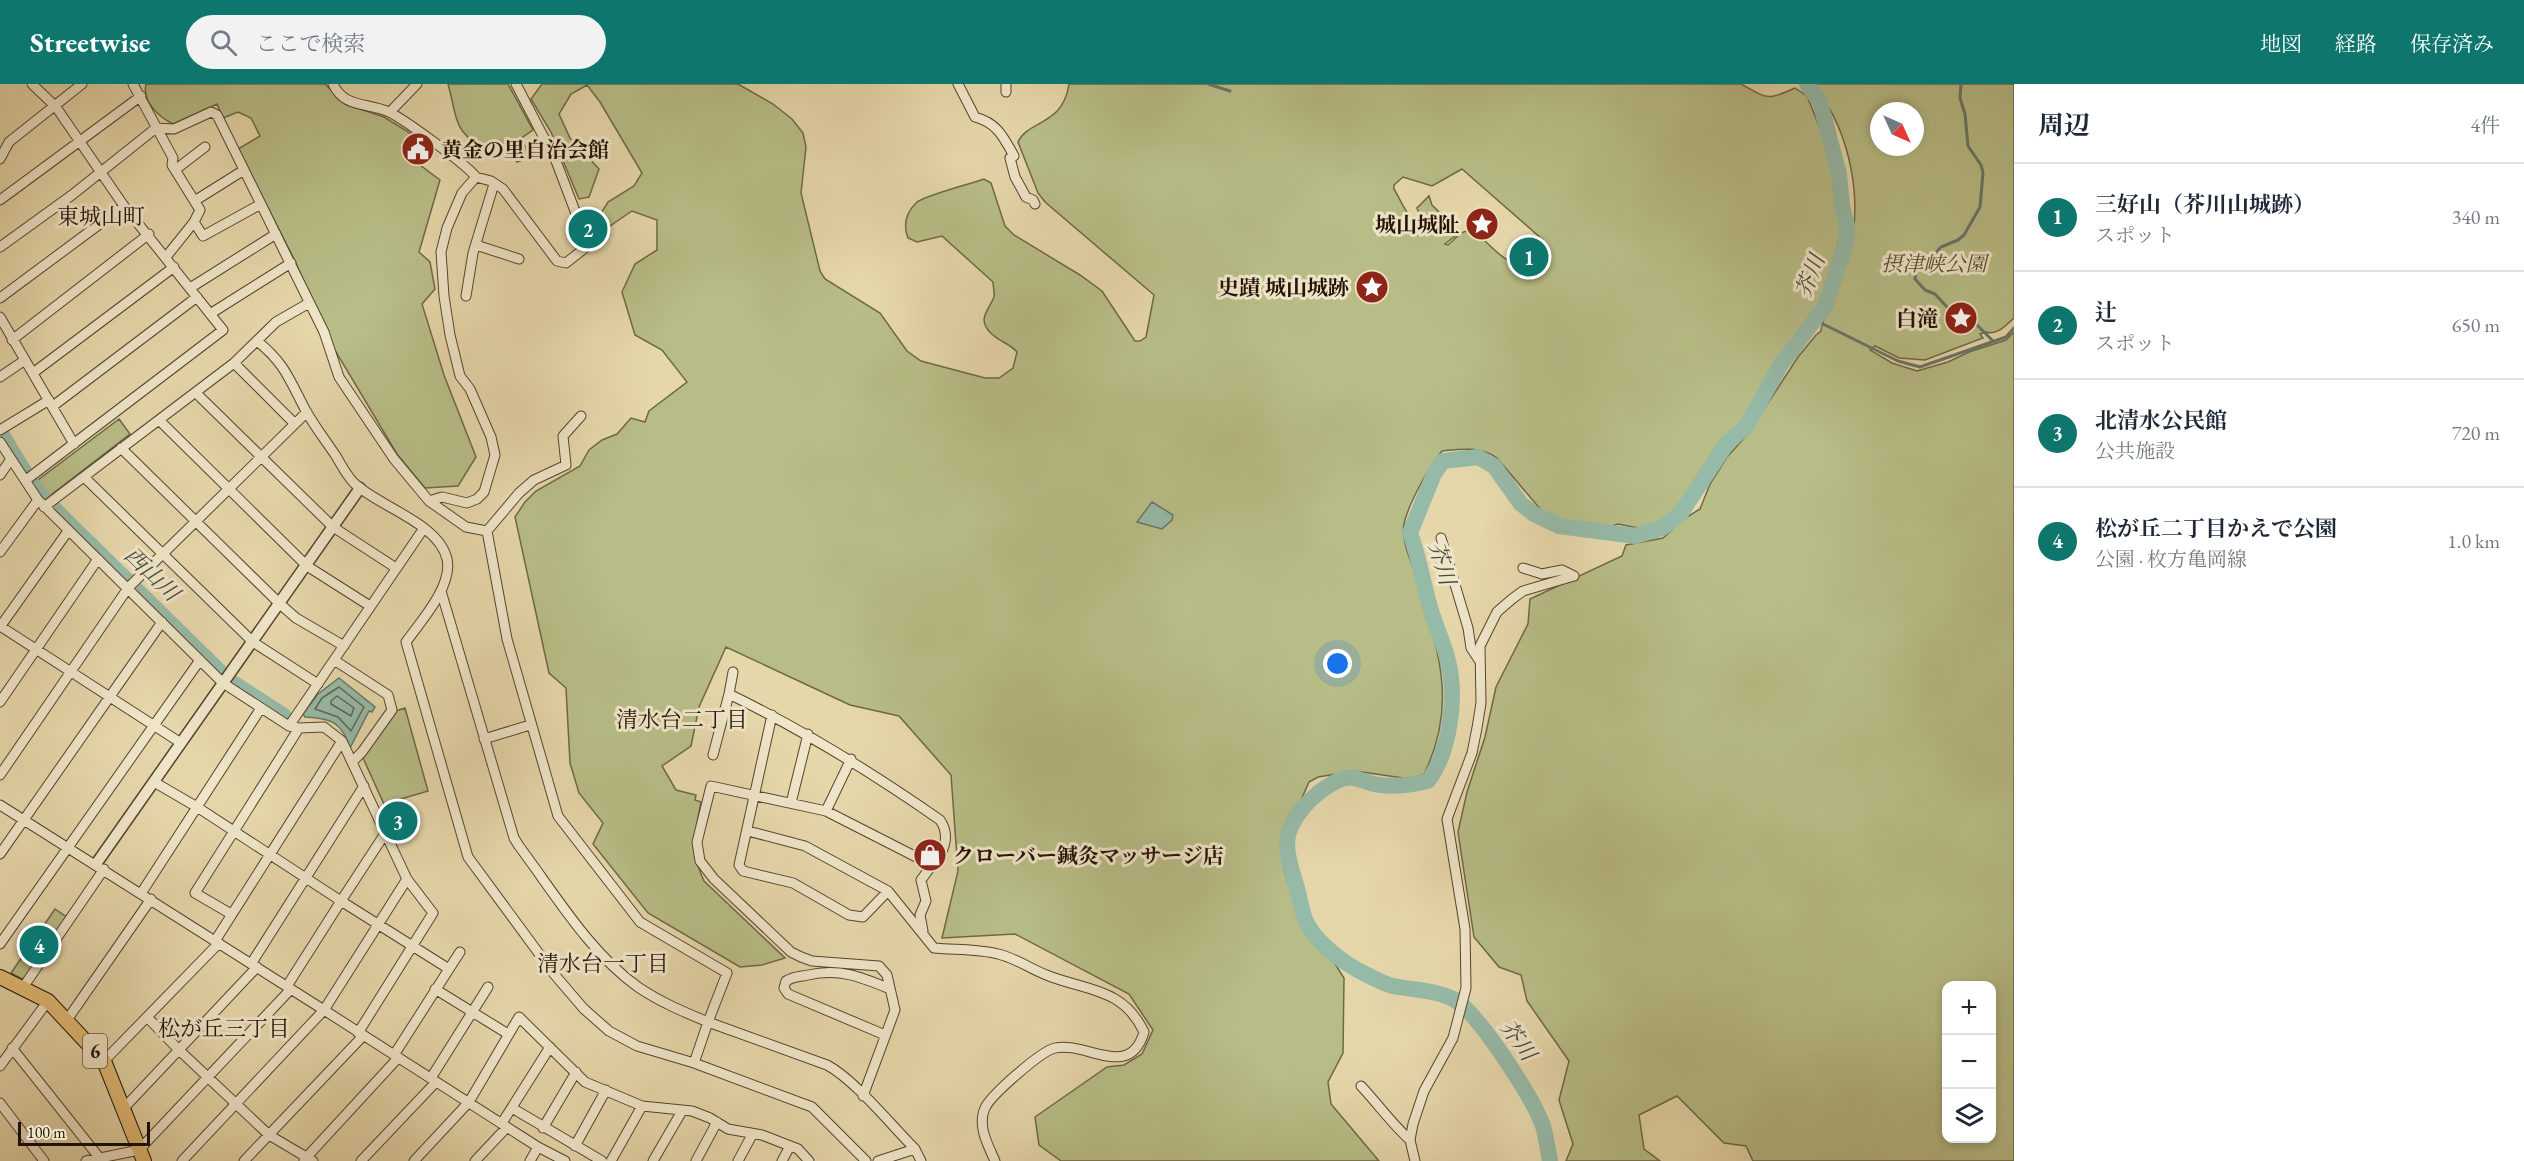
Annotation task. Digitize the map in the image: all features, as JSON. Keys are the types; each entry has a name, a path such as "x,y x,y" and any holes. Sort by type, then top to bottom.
{"main road":[{"name":"6","path":"0,977 48,1001 104,1061 141,1156"}],"street":[{"path":"26,480 223,330 149,234 124,206 56,107 32,84"},
{"path":"0,159 9,142 56,107 82,84"},
{"path":"133,84 173,158 172,165 196,200 200,210 194,222 166,257"},
{"path":"333,84 345,100 390,112 449,154 476,177 503,189 557,261 566,263 585,248 586,240 556,161 516,84"},
{"path":"390,112 417,84"},
{"path":"958,84 975,117 991,122 1005,139 1014,156 1010,158 1015,177 1026,197 1033,200 1035,204"},
{"path":"0,200 141,96"},
{"path":"0,247 101,173 156,128 174,129 207,113 214,113 324,332 339,377 394,459 429,501 465,527 487,531"},
{"path":"175,170 205,147"},
{"path":"196,200 244,170"},
{"path":"429,501 442,497 467,503 477,499 483,492 495,455 491,437 471,390 460,376 450,336 444,296 441,252 447,228 462,193 476,177"},
{"path":"466,296 476,245 494,184"},
{"path":"194,222 203,236 261,204"},
{"path":"0,298 124,206"},
{"path":"12,340 149,234"},
{"path":"190,288 276,234"},
{"path":"476,245 519,259"},
{"path":"210,314 291,263"},
{"path":"33,373 174,267"},
{"path":"0,430 51,403 197,297"},
{"path":"0,552 41,504 84,477 234,363 276,322 309,303"},
{"path":"1,320 74,444"},
{"path":"257,341 274,354 284,366 307,412 353,482 424,528 442,547 447,559 447,579 406,642 468,857 554,974 584,1009 609,1031 637,1046 694,1063 812,1107 866,1161"},
{"path":"0,377 25,360"},
{"path":"234,363 295,424"},
{"path":"195,393 333,527 396,568"},
{"path":"0,775 129,588 307,412"},
{"path":"487,531 519,493 534,480 566,465 563,436 581,416"},
{"path":"159,420 307,566 370,606"},
{"path":"0,442 41,504 129,588 223,683 289,726 324,728 342,741 407,879 433,913 360,1034 244,1161"},
{"path":"122,448 280,604 296,618 344,646"},
{"path":"0,475 11,459"},
{"path":"84,477 253,642 318,684"},
{"path":"22,989 154,782 360,488"},
{"path":"289,726 424,528"},
{"path":"68,531 0,626 181,743"},
{"path":"487,531 507,639 558,816 640,922 727,973 694,1063"},
{"path":"1441,538 1468,628 1471,648 1479,660"},
{"path":"0,702 98,559"},
{"path":"1415,1161 1410,1140 1424,1091 1458,1025 1465,994 1465,929 1447,819 1472,753 1477,729 1481,703 1480,646 1497,612 1512,599 1523,591 1574,576 1562,570 1542,574 1523,568"},
{"path":"441,591 514,838 597,950 638,986 681,1011 837,1070 915,1149 921,1161"},
{"path":"0,854 162,622"},
{"path":"0,944 200,660"},
{"path":"334,660 388,695 392,710 362,752 352,762"},
{"path":"713,755 733,672"},
{"path":"729,694 808,734 851,759 940,820 944,825 946,842 941,856 921,880 926,902 920,915 923,931"},
{"path":"142,892 261,708"},
{"path":"772,715 739,865 743,871 793,883 849,915 863,917 888,891"},
{"path":"484,739 530,725"},
{"path":"231,914 195,893 299,728"},
{"path":"791,803 808,734"},
{"path":"104,1061 217,942 231,914 342,741"},
{"path":"826,812 851,759"},
{"path":"154,782 197,807 341,902 449,969"},
{"path":"124,1108 254,966 305,877 364,786"},
{"path":"863,1096 895,1010 887,975 879,966 812,961 791,952 731,898 700,861 697,842 711,786 826,812 932,865"},
{"path":"0,805 142,892 538,1147 565,1161"},
{"path":"748,831 805,846 888,891 923,931 934,948 999,954 1050,977 1104,991 1117,999 1133,1015 1144,1032 1135,1049 1122,1055 1101,1056 1077,1047 1055,1048 1039,1056 985,1108 983,1132 995,1161"},
{"path":"86,1161 141,1156 289,988 386,832"},
{"path":"182,1161 324,1010 407,879"},
{"path":"66,1020 151,898"},
{"path":"147,1017 269,1135 308,1160 396,1057 435,989 460,952"},
{"path":"885,1035 788,994 784,987 786,981 793,976 819,972 852,974 890,989"},
{"path":"361,1161 433,1080 471,1011 488,987"},
{"path":"435,989 508,1034"},
{"path":"0,1066 48,1001"},
{"path":"414,1161 469,1102 519,1017 585,1082 642,1106 692,1111 728,1129 762,1135 798,1149 809,1161"},
{"path":"475,1161 505,1125 512,1108 550,1047"},
{"path":"12,1048 101,1159"},
{"path":"543,1128 576,1071"},
{"path":"1361,1086 1387,1114 1393,1125 1410,1140"},
{"path":"575,1146 606,1090"},
{"path":"0,1104 44,1161"},
{"path":"610,1161 642,1106"},
{"path":"512,1108 602,1161"},
{"path":"653,1161 682,1110"},
{"path":"696,1161 717,1122"},
{"path":"738,1161 752,1135"},
{"path":"782,1161 790,1146"},
{"path":"530,1161 538,1147"},
{"path":"878,1161 915,1149"}],"green space":[{"path":"146,84 325,84 345,104 384,117 418,138 408,156 440,180 419,252 430,262 435,289 422,304 444,375 476,457 458,486 425,488 397,454 333,347 295,261 238,149 260,136 251,118 238,112 223,118 217,104 173,124 157,113 149,103 145,91"},
{"path":"448,84 508,84 533,130 520,139 529,152 528,158 517,162 510,149 499,140 491,149 479,144 463,132 456,117"},
{"path":"542,84 738,84 773,104 792,119 803,133 806,147 801,193 820,271 825,279 880,313 907,351 921,361 985,378 999,378 1013,368 1017,352 993,335 985,325 985,315 994,297 993,282 942,236 917,242 908,238 906,228 906,219 910,211 920,200 984,179 991,183 1005,226 1014,235 1102,291 1135,341 1146,337 1154,295 1045,202 1038,193 1018,142 1030,129 1060,108 1066,98 1069,84 1741,84 1768,96 1779,95 1795,88 1807,96 1832,158 1834,187 1841,225 1839,241 1820,305 1793,339 1754,400 1747,416 1715,454 1695,489 1667,518 1643,529 1618,524 1609,527 1576,525 1553,519 1541,510 1497,458 1491,454 1470,449 1442,451 1414,497 1403,530 1437,649 1441,673 1443,697 1441,722 1435,748 1424,774 1410,779 1355,771 1318,777 1309,782 1283,841 1284,870 1305,932 1332,959 1344,978 1343,1053 1328,1082 1331,1104 1379,1161 1061,1161 1039,1145 1035,1117 1107,1067 1124,1065 1142,1054 1153,1030 1129,994 1015,934 942,938 958,871 951,775 899,716 850,705 726,647 699,707 691,746 662,766 676,790 696,795 695,800 701,802 695,833 695,851 704,881 785,958 762,965 740,967 648,913 593,844 603,823 579,793 570,763 566,688 549,673 515,517 536,491 580,466 589,450 602,440 617,434 631,418 645,422 649,411 687,382 662,350 635,335 622,292 635,264 657,250 657,220 632,211 604,230 594,224 608,202 634,186 642,173 600,102 587,85 571,94 559,114 570,138 599,169 589,197 579,199 551,132 531,99","holes":["1462,169 1543,240 1545,249 1543,254 1529,265 1520,265 1502,257 1473,229 1461,233 1448,245 1445,244 1460,232 1432,205 1429,196 1417,208 1423,225 1417,223 1409,215 1394,185 1403,177 1432,186"]},
{"name":"摂津峡公園","path":"1813,84 2014,84 2014,318 1998,331 1980,334 1983,338 1925,360 1899,358 1875,346 1870,350 1892,363 1917,371 2006,340 2014,332 2014,1161 1753,1161 1746,1146 1724,1143 1677,1096 1639,1115 1644,1149 1660,1161 1566,1161 1573,1144 1559,1100 1569,1061 1527,1001 1521,975 1499,967 1474,937 1458,832 1467,792 1485,737 1496,687 1528,624 1530,599 1622,556 1626,545 1663,538 1682,520 1700,509 1710,484 1727,457 1747,435 1798,357 1821,331 1827,309 1845,267 1854,220 1852,171 1837,125"},
{"path":"119,419 130,434 47,498 43,497 34,483"},
{"path":"405,708 428,791 384,804 363,758 396,711"},
{"path":"55,909 68,918 26,977 22,979 11,973"}],"water":[{"path":"1152,502 1173,515 1172,520 1162,529 1137,522"},
{"path":"339,678 375,707 372,712 369,711 350,748 343,732 334,723 329,720 305,717 303,714 318,694"}],"waterway":[{"path":"1208,84 1230,91"},
{"name":"芥川","path":"1550,1161 1543,1126 1528,1096 1491,1039 1465,1008 1455,1000 1441,994 1393,986 1374,979 1341,960 1313,933 1304,915 1290,866 1287,850 1288,835 1303,808 1335,782 1351,778 1394,786 1428,781 1442,755 1450,724 1451,675 1410,533 1434,474 1443,461 1478,457 1494,466 1521,504 1534,514 1559,526 1635,536 1662,528 1681,513 1727,443 1746,427 1780,366 1825,306 1846,243 1847,226 1839,174 1820,102 1807,84"},
{"path":"1961,84 1960,98 1965,114 1968,146 1981,165 1983,173 1980,207 1964,235 1941,247 1926,264 1916,271 1915,279 1925,290 1935,294 1958,319 1977,325 1993,341"},
{"path":"1817,316 1821,323 1898,361 1920,367 2006,337 2014,328"},
{"name":"西山川","path":"0,432 25,473"},
{"name":"西山川","path":"33,485 43,498"},
{"name":"西山川","path":"52,507 220,672"},
{"name":"西山川","path":"233,683 284,716"}],"place":[{"name":"黄金の里自治会館","path":"418,149"},
{"name":"城山城阯","path":"1482,224"},
{"name":"辻","path":"588,229"},
{"name":"三好山（芥川山城跡）","path":"1529,257"},
{"name":"史蹟 城山城跡","path":"1372,287"},
{"name":"白滝","path":"1961,318"},
{"name":"北清水公民館","path":"398,821"},
{"name":"クローバー鍼灸マッサージ店","path":"930,855"},
{"name":"松が丘二丁目かえで公園","path":"39,945"}],"district":[{"name":"東城山町","path":"101,216"},
{"name":"清水台二丁目","path":"682,719"},
{"name":"清水台一丁目","path":"603,963"},
{"name":"松が丘三丁目","path":"224,1028"}]}
